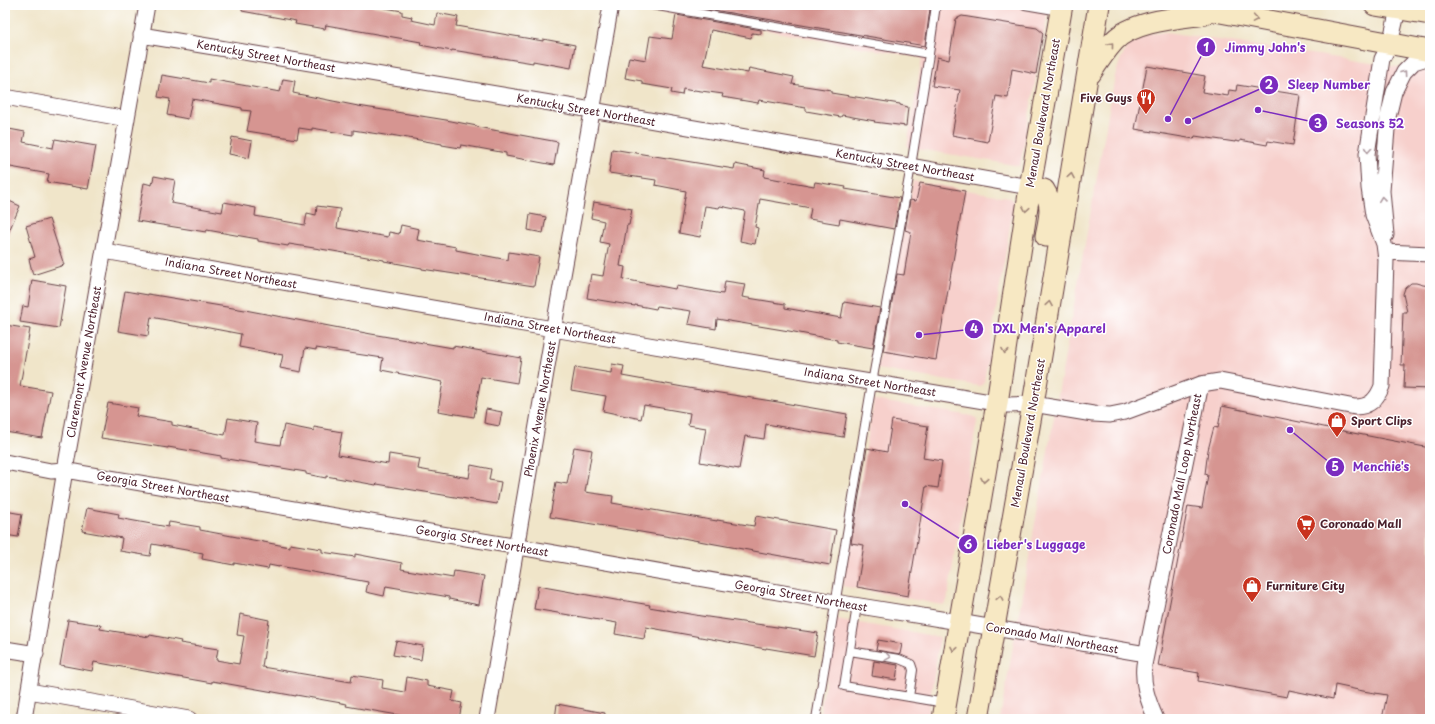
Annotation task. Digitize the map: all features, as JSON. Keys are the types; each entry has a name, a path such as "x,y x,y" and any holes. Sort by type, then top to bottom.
{"main road":[{"name":"Menaul Boulevard Northeast","path":"978,719 1033,404 1099,5"},
{"path":"1183,5 1430,51"},
{"path":"1375,5 1399,7 1430,14"},
{"name":"Menaul Boulevard Northeast","path":"944,711 997,404 1030,187 1061,8"},
{"path":"1088,76 1114,41 1125,32 1142,26 1217,12"},
{"path":"1030,187 1044,190 1048,197 1051,209 1044,251 1053,281"}],"street":[{"name":"Claremont Avenue Northeast","path":"24,719 36,654 65,470 146,5"},
{"name":"Phoenix Avenue Northeast","path":"487,719 553,329 611,5"},
{"path":"1385,252 1384,244 1373,215 1369,188 1367,154 1382,59 1390,44 1399,7"},
{"name":"Kentucky Street Northeast","path":"141,35 592,110 1030,187"},
{"path":"1385,252 1386,231 1382,191 1388,117 1394,92 1404,72 1414,62 1430,57"},
{"path":"5,97 127,119"},
{"name":"Indiana Street Northeast","path":"104,251 997,404"},
{"path":"1385,252 1430,254"},
{"name":"Coronado Mall Loop Northeast","path":"1156,719 1144,687 1143,675 1200,384 1220,381 1355,407 1362,407 1375,400 1382,386 1383,379 1386,268 1385,252"},
{"path":"997,404 1016,406 1033,404 1093,414 1118,414 1200,384"},
{"name":"Georgia Street Northeast","path":"5,462 51,470 65,470 517,546 857,606 959,622"},
{"name":"Coronado Mall Northeast","path":"959,622 1146,654"},
{"path":"5,649 36,654"},
{"path":"29,691 189,719"}],"lane":[{"path":"652,5 929,54"},
{"path":"816,719 872,383 911,166 936,5"},
{"path":"1025,5 1061,8"},
{"path":"857,606 844,686 909,697 944,711"},
{"path":"850,651 899,659 911,664 913,670 909,697"}],"shaded area":[{"path":"624,5 1049,5 1020,166 907,147 922,58"},
{"path":"1166,32 1430,72 1430,719 1000,719 1115,76 1121,58 1129,45 1149,34"},
{"path":"913,181 1008,197 1014,202 984,382 979,386 877,369"},
{"path":"874,400 972,416 976,418 977,421 947,601 942,605 842,586"},
{"path":"836,619 940,637 927,719 819,719"}],"building":[{"path":"242,5 369,5 402,11 402,15 412,17 411,20 435,25 437,13 458,17 456,26 575,45 571,68 533,61 533,63 452,51 420,45 421,42 326,25 325,29 295,24 296,21 242,11"},
{"path":"684,5 904,5 930,9 925,46"},
{"path":"676,15 761,30 761,34 752,33 751,38 711,30 703,65 748,73 749,68 794,77 792,84 831,90 831,93 900,104 908,107 906,126 874,122 875,121 842,115 841,117 806,111 806,108 759,100 758,103 722,97 723,94 683,89 682,95 671,93 672,89 642,84 642,81 625,78 629,57 646,60 650,36 672,39"},
{"path":"962,16 1037,28 1043,33 1036,74 1012,69 1008,98 996,96 988,142 952,135 960,90 932,86 937,57 949,60 956,19"},
{"path":"1147,66 1205,76 1202,92 1228,96 1229,90 1236,91 1237,85 1300,95 1293,145 1268,141 1267,145 1240,140 1240,142 1235,142 1195,136 1194,139 1135,129"},
{"path":"162,75 209,83 209,79 280,92 283,79 295,81 293,93 358,106 446,120 558,142 554,165 506,156 506,153 473,147 461,145 460,148 391,135 353,130 353,135 312,128 312,130 299,128 297,139 247,131 251,111 192,99 188,119 167,115 170,99 158,97"},
{"path":"9,129 25,132 23,142 53,148 55,139 96,146 88,189 47,182 49,174 5,166 5,152"},
{"path":"232,137 252,141 249,158 229,154"},
{"path":"612,149 734,169 735,164 765,170 764,177 814,186 815,182 846,187 845,189 900,198 894,229 840,219 839,224 809,219 811,208 760,199 755,227 758,228 755,244 740,241 745,211 720,206 719,208 705,206 700,237 679,233 686,191 655,185 656,180 609,173"},
{"path":"154,176 175,180 171,203 222,212 224,202 256,208 255,216 305,225 307,213 316,215 317,206 340,209 337,228 388,237 389,232 399,234 401,225 419,229 417,240 456,247 456,250 508,260 509,252 539,257 534,286 422,269 384,260 333,251 258,241 258,239 207,230 206,232 137,221 144,183 152,185"},
{"path":"920,183 965,191 936,360 883,351 897,274 904,275 911,232 905,230 910,200 916,201"},
{"path":"5,199 20,206 5,240"},
{"path":"594,202 632,209 629,225 627,225 620,266 625,267 623,279 675,289 676,286 723,294 725,281 745,284 742,297 785,304 785,308 841,318 844,302 880,308 873,348 837,342 837,340 789,331 717,319 716,329 688,324 691,311 657,306 656,309 587,298 591,274 603,276 609,244 600,242 604,221 591,218"},
{"path":"530,214 546,217 543,233 528,230"},
{"path":"49,219 64,265 33,275 29,259 35,257 26,226"},
{"path":"32,280 66,286 59,328 20,322 23,306 28,307"},
{"path":"1411,283 1430,286 1430,389 1404,388 1405,365 1401,365 1403,312 1407,312 1403,294 1405,288"},
{"path":"125,291 245,310 453,348 453,346 521,358 517,383 481,377 474,417 438,411 443,382 381,370 383,358 316,348 316,350 305,348 301,372 280,368 283,355 239,347 241,334 151,317 148,336 118,331"},
{"path":"5,325 30,329 20,386 51,391 42,438 5,432"},
{"path":"612,364 624,366 622,376 847,414 843,437 766,424 764,439 745,436 739,469 700,462 706,428 688,425 690,413 644,405 641,419 603,411 606,396 571,390 575,367 611,373"},
{"path":"108,403 138,408 136,416 172,422 172,425 225,435 228,418 257,423 254,441 280,445 284,425 314,431 314,427 342,432 338,455 388,464 389,454 420,459 418,469 469,478 471,465 491,469 489,480 501,482 497,504 326,476 326,478 306,474 306,472 221,458 221,456 101,438"},
{"name":"Coronado Mall","path":"1222,406 1430,448 1430,719 1382,719 1387,695 1335,685 1333,699 1289,690 1287,697 1198,681 1199,673 1158,666 1188,506 1202,508 1208,475 1205,474 1208,450 1214,427 1218,428"},
{"path":"486,409 502,412 499,426 484,423"},
{"path":"892,420 928,426 923,458 942,461 938,488 926,486 908,596 857,587 864,545 851,543 867,448 887,452"},
{"path":"574,447 592,450 585,492 613,496 612,503 717,521 754,526 756,516 836,530 830,565 677,537 550,517 556,482 567,484"},
{"path":"87,508 119,514 118,518 168,527 169,522 200,527 200,530 290,547 290,544 322,549 322,552 355,557 355,554 402,563 401,569 453,578 454,571 484,576 479,605 449,599 449,597 386,586 384,596 366,592 368,582 279,566 269,565 268,569 234,563 234,565 202,559 203,553 152,544 150,556 120,551 122,538 82,531"},
{"path":"5,511 22,514 18,537 5,535"},
{"path":"538,586 650,605 649,607 701,616 818,633 814,656 766,649 646,627 644,639 615,634 617,623 534,609"},
{"path":"240,614 269,620 262,667 351,682 352,675 383,680 382,688 405,692 407,677 427,681 427,686 454,691 452,701 462,703 459,719 421,719 346,706 347,704 296,695 212,681 212,683 94,662 92,671 60,665 68,620 101,625 100,629 149,637 150,635 181,641 180,643 218,649 216,660 239,664 244,636 237,635"},
{"path":"878,640 902,644 900,654 876,650"},
{"path":"396,641 423,646 421,660 393,655"},
{"path":"874,661 898,665 896,680 872,676"},
{"path":"557,704 605,713 604,719 555,719"}],"place":[{"name":"Seasons 52","path":"1258,110"},
{"name":"Five Guys","path":"1146,115"},
{"name":"Jimmy John's","path":"1168,119"},
{"name":"Sleep Number","path":"1188,121"},
{"name":"DXL Men's Apparel","path":"919,335"},
{"name":"Menchie's","path":"1290,430"},
{"name":"Sport Clips","path":"1337,438"},
{"name":"Lieber's Luggage","path":"905,504"},
{"name":"Coronado Mall","path":"1306,541"},
{"name":"Furniture City","path":"1252,603"}]}
